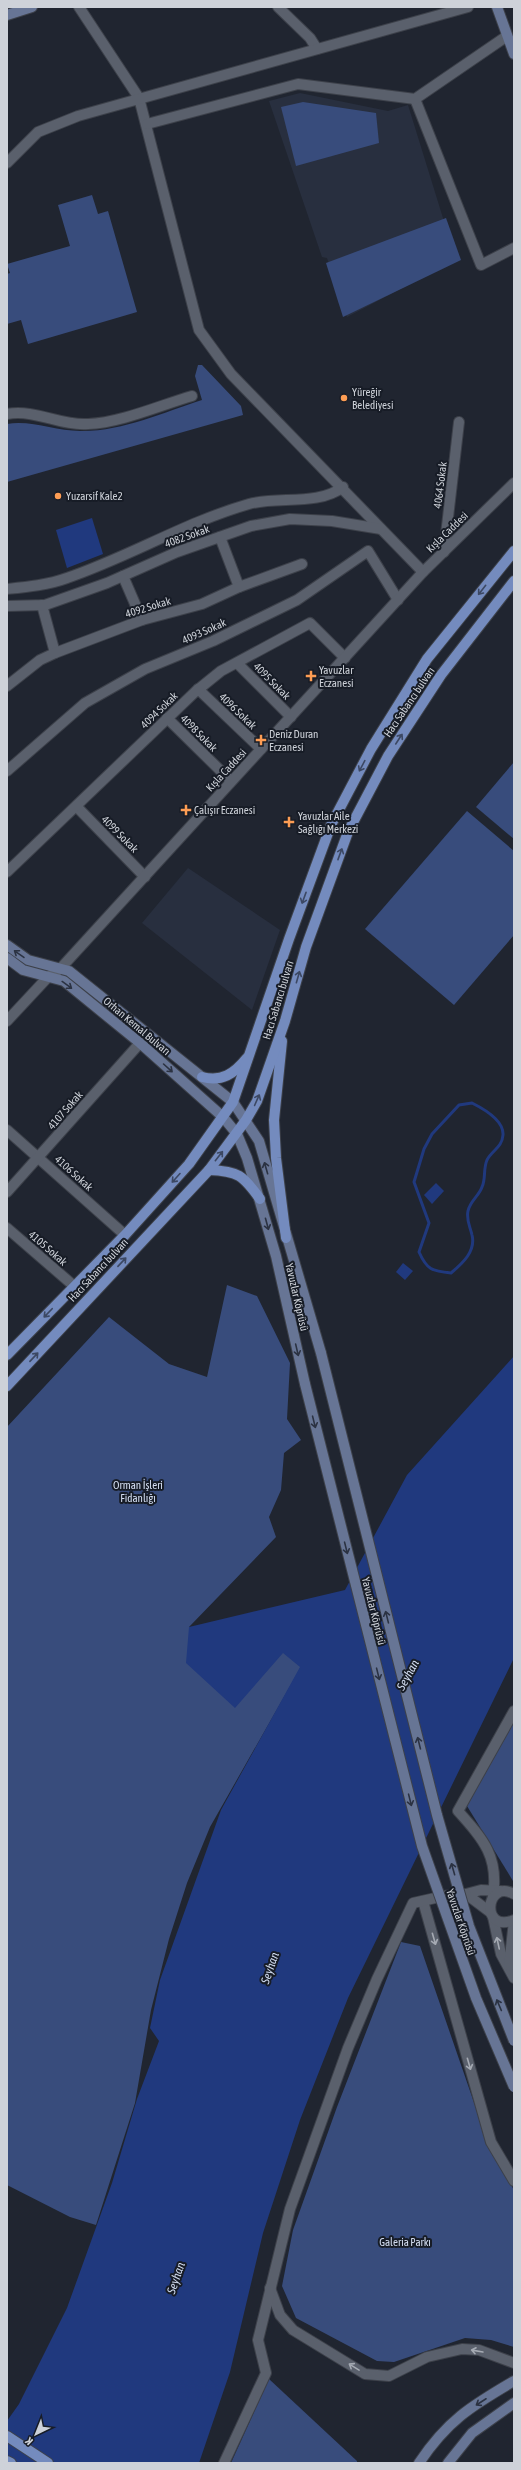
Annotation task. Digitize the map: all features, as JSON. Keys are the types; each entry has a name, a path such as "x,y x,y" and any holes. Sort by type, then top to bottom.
{"main road":[{"path":"7,15 32,7"},
{"path":"496,7 514,54"},
{"name":"Hacı Sabancı bulvarı","path":"7,1355 124,1235 189,1164 233,1102 251,1054 289,939 331,825 371,749 427,659 514,551"},
{"name":"Hacı Sabancı bulvarı","path":"7,1386 209,1170 246,1120 257,1101 285,1022 306,947 348,832 388,756 441,675 514,581"},
{"name":"Orhan Kemal Bulvarı","path":"7,945 28,960 69,971 233,1102"},
{"name":"Orhan Kemal Bulvarı","path":"7,958 23,970 64,981 140,1043 223,1117 237,1134"},
{"path":"285,1022 274,1120 276,1158 286,1238"},
{"path":"202,1077 214,1080 225,1078 251,1054"},
{"name":"Yavuzlar Köprüsü","path":"233,1102 259,1141 286,1238 321,1353 456,1882 474,1940 514,2041"},
{"name":"Yavuzlar Köprüsü","path":"237,1134 260,1198 276,1256 304,1384 422,1846 476,1998 514,2087"},
{"path":"209,1170 230,1171 240,1174 260,1198"},
{"path":"419,2463 432,2443 456,2417 514,2382"},
{"path":"448,2463 472,2434 514,2403"},
{"path":"7,2436 48,2463"}],"street":[{"path":"79,7 139,98 147,124 199,330 231,374 343,487 423,572"},
{"path":"278,7 310,38 317,49"},
{"path":"7,163 38,132 78,116 468,7"},
{"path":"147,124 298,84 415,99 508,36"},
{"path":"415,99 480,265 514,248"},
{"path":"7,414 28,413 74,424 88,424 114,419 192,396"},
{"name":"4064 Sokak","path":"444,552 459,422"},
{"name":"Kışla Caddesi","path":"7,1020 48,977 60,969 146,877 231,781 423,572 514,483"},
{"path":"7,589 66,579 192,525 250,504 276,500 326,497 343,487"},
{"name":"4082 Sokak","path":"9,608 42,605 123,576 177,552 251,526 290,519 332,521 381,529"},
{"path":"220,537 239,587"},
{"name":"4093 Sokak","path":"7,772 85,703 145,669 213,641 297,600 368,551 398,600"},
{"name":"4092 Sokak","path":"7,686 40,660 55,653 142,620 202,604 239,587 302,564"},
{"path":"123,576 142,620"},
{"path":"42,605 55,653"},
{"name":"4094 Sokak","path":"7,872 77,807 198,689 237,663 310,623 345,658"},
{"name":"4095 Sokak","path":"237,663 291,717"},
{"name":"4096 Sokak","path":"198,689 261,749"},
{"name":"4098 Sokak","path":"167,718 231,781"},
{"name":"4099 Sokak","path":"77,807 146,877"},
{"name":"4107 Sokak","path":"7,1192 39,1158 140,1043"},
{"name":"4106 Sokak","path":"7,1130 124,1235"},
{"name":"4105 Sokak","path":"7,1228 74,1286"},
{"path":"514,1711 458,1811 485,1842 493,1862 496,1879 496,1893 490,1902 492,1915 501,1954 509,1966 514,1978"},
{"path":"224,2463 266,2373 258,2340 290,2208 348,2048 377,1979 413,1903 466,1894 513,1892"},
{"path":"466,1894 503,1923 514,1921 509,1966"},
{"path":"423,1901 491,2142 514,2181"},
{"path":"270,2288 280,2315 293,2330 365,2374 390,2376 427,2357 462,2349 479,2350 514,2363"}],"shaded area":[{"path":"300,93 388,111 408,105 456,260 347,317 327,258 322,257 269,101"},
{"path":"188,868 280,930 252,1010 142,923"}],"green space":[{"path":"303,102 376,113 379,143 296,166 281,107"},
{"path":"92,195 98,214 108,211 137,312 28,344 21,320 7,324 7,274 10,273 7,264 70,246 58,205"},
{"path":"446,218 461,260 343,317 326,263"},
{"path":"198,365 202,365 241,406 243,415 7,482 7,424 25,423 71,431 95,430 127,425 202,400 195,376"},
{"path":"514,762 514,839 476,807"},
{"path":"467,811 514,851 514,935 454,1005 365,929"},
{"name":"Orman İşleri Fidanlığı","path":"227,1285 257,1296 290,1363 287,1419 301,1440 284,1453 281,1490 269,1517 276,1537 189,1627 284,1652 301,1667 210,1827 187,1883 169,1939 151,2010 135,2103 96,2225 70,2217 7,2185 7,1427 109,1317 169,1364 207,1377"},
{"path":"514,1722 514,1881 513,1881 467,1806"},
{"name":"Galeria Parkı","path":"401,1942 420,1946 490,2149 514,2190 514,2347 491,2340 465,2338 394,2362 377,2361 296,2318 282,2286 293,2230 337,2107"},
{"path":"269,2379 357,2461 357,2463 231,2463"}],"water":[{"path":"92,518 103,554 67,568 56,530"},
{"path":"436,1183 444,1191 432,1204 424,1195"},
{"path":"403,1263 413,1271 405,1280 396,1272"},
{"name":"Seyhan","path":"514,1356 514,1658 348,1998 300,2120 263,2233 230,2372 199,2463 7,2463 7,2421 19,2404 67,2308 112,2183 137,2099 159,2041 150,2028 160,1980 221,1810 300,1667 283,1653 235,1708 186,1663 189,1627 345,1590 407,1475"}],"waterway":[{"path":"472,1103 497,1120 503,1135 501,1143 487,1160 481,1190 469,1207 468,1220 473,1241 472,1246 468,1256 451,1273 431,1268 425,1263 419,1252 429,1223 414,1182 424,1149 432,1134 459,1105 472,1103"}],"place":[{"name":"Yüreğir Belediyesi","path":"344,398"},
{"name":"Yuzarsif Kale2","path":"58,496"},
{"name":"Yavuzlar Eczanesi","path":"311,676"},
{"name":"Deniz Duran Eczanesi","path":"261,740"},
{"name":"Çalışır Eczanesi","path":"186,810"},
{"name":"Yavuzlar Aile Sağlığı Merkezi","path":"289,822"}]}
